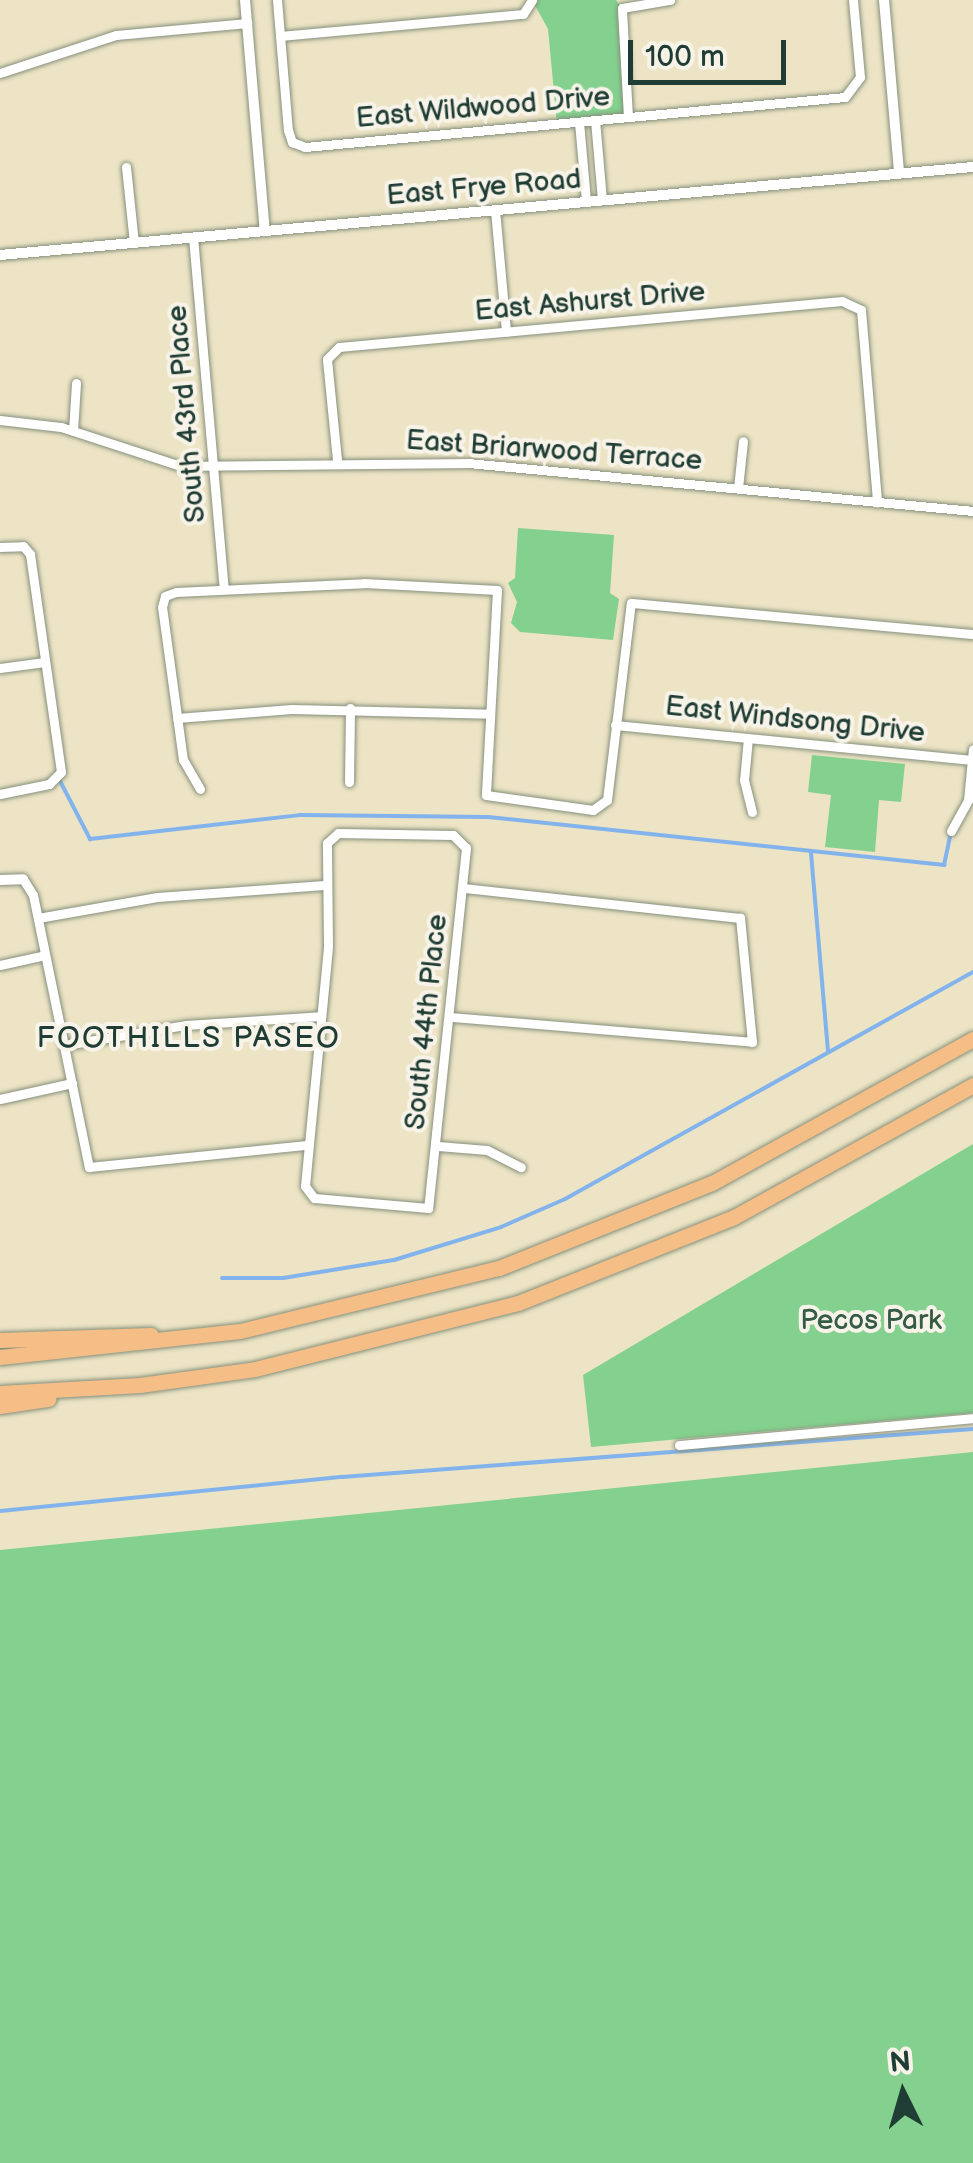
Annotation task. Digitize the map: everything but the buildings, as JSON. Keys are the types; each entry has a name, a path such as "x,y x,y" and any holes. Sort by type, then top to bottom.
{"highway":[{"path":"0,1358 240,1331 426,1290 607,1229 781,1149 973,1039"},
{"path":"0,1406 330,1354 554,1291 734,1217 973,1085"},
{"path":"0,1340 240,1331"},
{"path":"0,1393 102,1388"}],"street":[{"path":"245,0 265,230"},
{"path":"276,0 280,36 523,14 532,3"},
{"path":"628,117 622,8 670,0"},
{"name":"East Wildwood Drive","path":"280,36 292,142 305,147 845,98 857,90 853,0"},
{"path":"884,0 899,174"},
{"path":"0,73 116,36 247,22"},
{"path":"595,120 602,200"},
{"path":"579,122 586,202"},
{"path":"583,162 598,160"},
{"path":"126,167 134,243"},
{"path":"972,167 973,180"},
{"name":"East Frye Road","path":"0,255 972,167"},
{"path":"495,210 506,332"},
{"name":"South 43rd Place","path":"193,237 224,588"},
{"name":"East Ashurst Drive","path":"336,460 330,350 855,302 861,310 877,502"},
{"path":"73,430 76,383"},
{"name":"East Briarwood Terrace","path":"0,420 73,430 164,464 336,460 468,463 973,511"},
{"path":"738,488 743,441"},
{"path":"127,468 132,452"},
{"path":"0,547 23,546 45,662 59,779 0,794"},
{"path":"200,789 183,760 165,596 224,588 364,582 498,590 486,795 604,807 631,603 973,634"},
{"path":"0,668 45,662"},
{"path":"177,718 350,708 490,714"},
{"path":"348,782 350,708"},
{"name":"East Windsong Drive","path":"614,724 972,760"},
{"path":"748,738 744,780 752,812"},
{"path":"951,831 968,800 973,749"},
{"name":"South 44th Place","path":"307,1145 306,1194 428,1208 451,1016 463,888 463,839 331,836 326,885"},
{"path":"0,880 23,879 38,918 72,1083 95,1170 307,1145 320,1016 326,885 157,898 38,918"},
{"path":"451,1016 740,1046 752,1042 740,918 463,888"},
{"path":"0,966 45,955"},
{"path":"65,1045 186,1025 320,1016"},
{"path":"0,1099 72,1083"},
{"path":"438,1146 487,1150 521,1166"},
{"path":"679,1445 973,1418"}],"green space":[{"path":"532,0 616,0 622,8 628,117 557,124 548,29"},
{"path":"518,528 614,535 610,593 619,599 613,640 520,632 511,623 517,602 508,583 515,578"},
{"path":"812,755 905,764 901,802 879,800 875,852 825,847 831,795 808,792"},
{"name":"Pecos Park","path":"973,1144 973,1413 591,1447 583,1375"},
{"path":"973,1452 973,2163 0,2163 0,1550"}],"waterway":[{"path":"59,779 90,839 300,815 488,817 944,865 951,833"},
{"path":"811,853 828,1050"},
{"path":"222,1278 283,1278 394,1260 501,1227 565,1199 973,972"},
{"path":"0,1511 342,1477 973,1429"}],"district":[{"name":"FOOTHILLS PASEO","path":"189,1038"}]}
